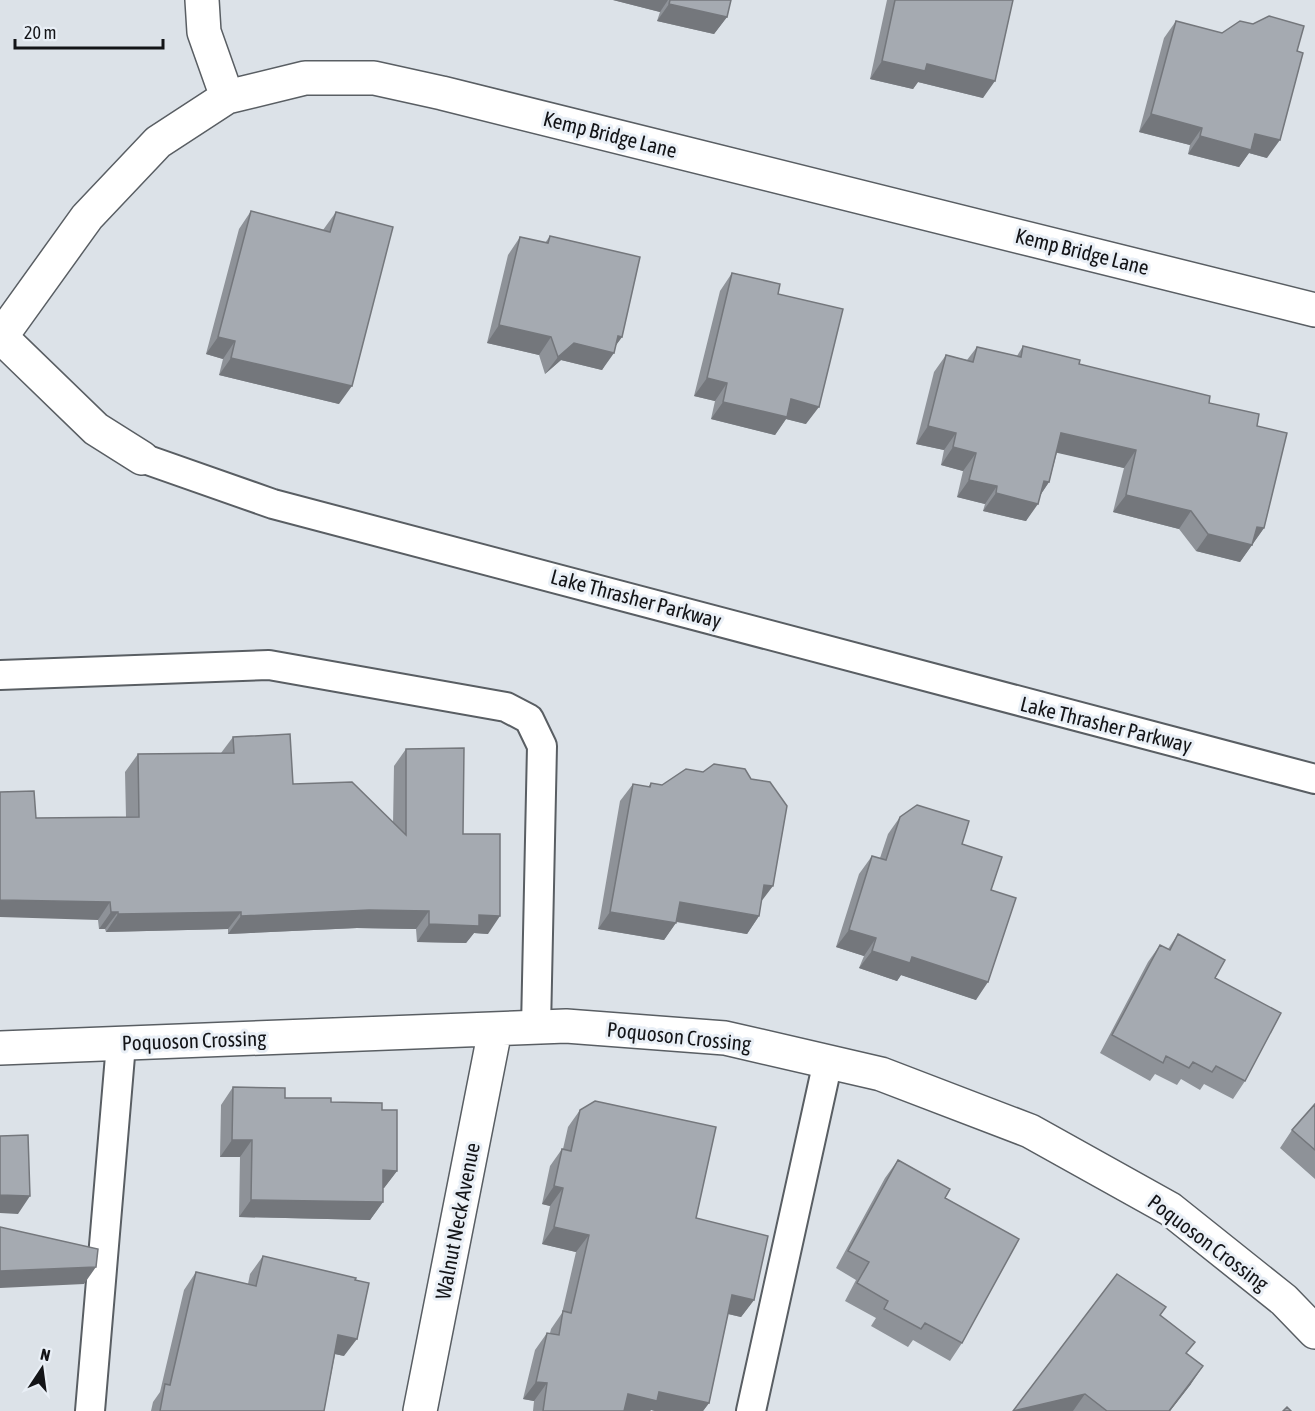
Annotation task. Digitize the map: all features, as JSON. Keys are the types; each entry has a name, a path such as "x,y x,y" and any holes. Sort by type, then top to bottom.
{"street":[{"path":"202,0 204,32 227,97"},
{"name":"Kemp Bridge Lane","path":"0,337 87,216 158,142 227,97 305,78 374,78 1315,310"},
{"name":"Lake Thrasher Parkway","path":"0,337 96,429 142,458"},
{"name":"Poquoson Crossing","path":"0,1048 566,1026 724,1038 881,1074 1030,1131 1170,1209 1284,1300 1315,1332"},
{"name":"Walnut Neck Avenue","path":"420,1411 495,1030"}],"lane":[{"name":"Lake Thrasher Parkway","path":"142,458 273,504 1315,779"},
{"path":"0,675 269,665 506,707 529,718 542,746 536,1028"},
{"path":"90,1411 121,1044"},
{"path":"751,1411 828,1061"}],"building":[{"path":"670,0 731,0 727,17 669,4"},
{"path":"895,0 1013,0 995,81 927,64 925,71 882,61"},
{"path":"1269,16 1304,26 1297,51 1303,53 1280,140 1255,134 1251,150 1200,136 1202,128 1151,114 1176,21 1222,33 1240,21 1253,24"},
{"path":"251,211 330,232 336,212 393,227 352,386 231,358 235,341 218,337"},
{"path":"550,236 640,257 622,337 618,336 614,353 574,343 558,357 551,337 499,325 520,237 548,243"},
{"path":"732,273 780,284 778,294 843,309 819,407 791,399 787,417 723,402 727,383 707,378"},
{"path":"1023,346 1080,360 1079,364 1210,396 1209,403 1259,414 1257,426 1287,433 1264,528 1257,527 1252,545 1208,534 1191,511 1126,495 1136,450 1061,433 1049,482 1044,481 1038,504 996,493 997,486 969,480 976,453 953,447 956,433 928,426 946,355 973,362 977,347 1021,357"},
{"path":"290,734 293,784 352,782 406,835 406,749 464,748 463,834 500,834 500,916 479,915 479,926 429,924 429,911 369,910 241,916 241,912 118,914 118,912 111,912 110,902 0,900 0,792 34,791 36,818 139,817 138,754 234,753 233,737"},
{"path":"714,764 745,769 751,779 770,782 787,806 773,886 764,885 759,916 680,902 676,923 610,912 633,784 650,787 651,783 662,785 686,769 703,772"},
{"path":"917,805 969,821 962,844 1002,857 991,890 1016,898 988,982 912,957 910,963 872,951 876,938 849,930 872,856 886,860 900,817"},
{"path":"1178,934 1225,960 1215,978 1281,1013 1245,1081 1216,1066 1212,1072 1193,1062 1189,1068 1166,1056 1163,1063 1112,1035 1160,945 1170,950"},
{"path":"233,1087 285,1088 285,1098 331,1098 331,1102 382,1103 382,1110 397,1110 397,1171 383,1170 383,1202 251,1200 252,1140 232,1140"},
{"path":"595,1101 716,1127 696,1218 768,1236 754,1300 732,1295 709,1403 659,1392 657,1401 628,1394 624,1411 543,1411 547,1383 536,1382 547,1333 559,1335 563,1311 571,1313 589,1235 554,1227 563,1188 554,1186 562,1149 571,1151 580,1110"},
{"path":"1315,1104 1315,1150 1292,1130"},
{"path":"28,1135 30,1196 0,1195 0,1136"},
{"path":"898,1160 950,1189 945,1198 1019,1239 962,1343 925,1323 921,1329 884,1309 888,1301 857,1283 869,1262 848,1251"},
{"path":"0,1227 98,1249 96,1267 0,1271"},
{"path":"263,1256 369,1283 357,1339 338,1335 324,1411 160,1411 165,1384 170,1385 196,1272 256,1286"},
{"path":"1117,1274 1166,1307 1160,1315 1195,1342 1186,1353 1203,1366 1169,1411 1107,1411 1085,1394 1013,1411"}]}
